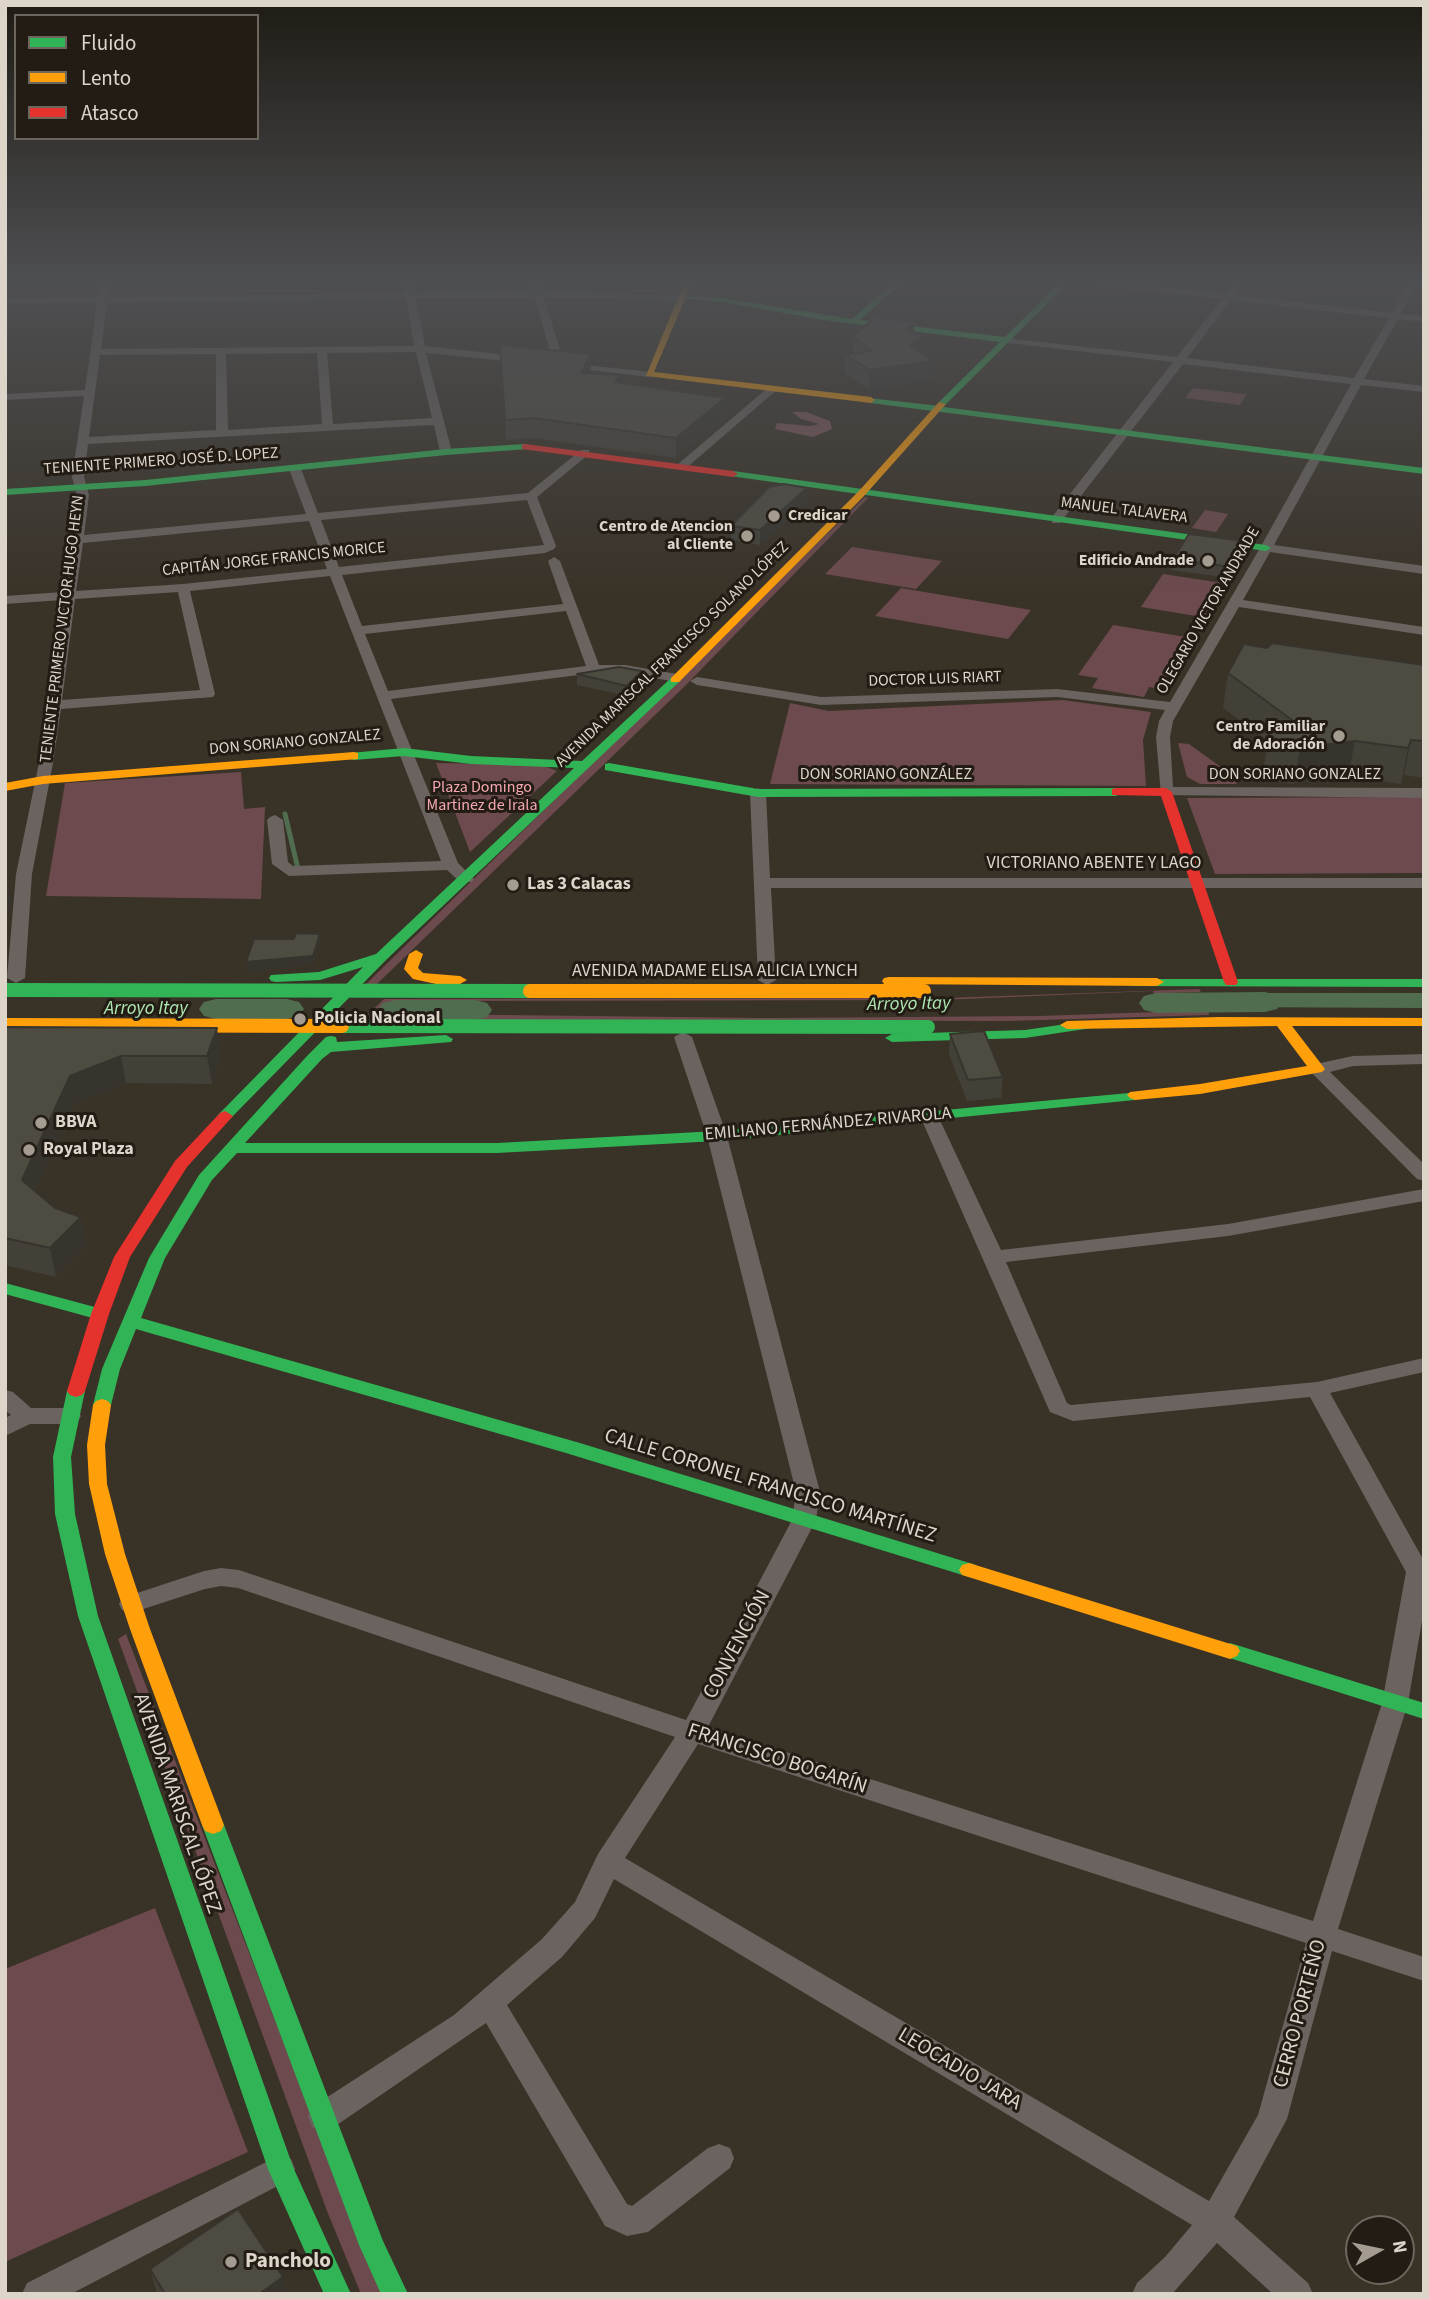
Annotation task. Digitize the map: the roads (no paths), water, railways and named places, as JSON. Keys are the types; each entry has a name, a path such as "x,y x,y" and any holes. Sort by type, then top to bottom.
{"main road":[{"path":"768,387 1424,471"},
{"name":"AVENIDA MARISCAL FRANCISCO SOLANO LÓPEZ","path":"687,683 861,494 969,387"},
{"name":"AVENIDA MARISCAL FRANCISCO SOLANO LÓPEZ","path":"100,1314 122,1257 161,1192 201,1141 382,956 587,765 687,683 879,495 948,410"},
{"name":"TENIENTE PRIMERO JOSÉ D. LOPEZ","path":"5,492 80,488 295,469 446,452 534,446 861,494"},
{"name":"MANUEL TALAVERA","path":"861,494 1266,548"},
{"name":"DON SORIANO GONZALEZ","path":"5,787 43,780 404,752 471,760 587,765"},
{"name":"DON SORIANO GONZÁLEZ","path":"609,767 758,793 1166,792"},
{"name":"OLEGARIO VICTOR ANDRADE","path":"1166,792 1231,982"},
{"path":"130,1321 147,1279 178,1220 205,1178 310,1061 432,938"},
{"path":"416,954 411,968 413,973 436,980 1157,982"},
{"path":"9,982 302,978 335,972 382,956"},
{"name":"AVENIDA MADAME ELISA ALICIA LYNCH","path":"9,982 924,991 1157,982 1424,983"},
{"path":"1281,1021 1317,1069"},
{"path":"5,1025 928,1027 1424,1021"},
{"path":"310,1061 326,1049 359,1042 505,1038 965,1037 1025,1034 1087,1025"},
{"path":"5,1035 218,1038 267,1043 275,1049 276,1056 270,1069"},
{"name":"EMILIANO FERNÁNDEZ RIVAROLA","path":"230,1148 497,1148 717,1136 1200,1089 1317,1069"},
{"path":"5,1288 100,1314"},
{"name":"AVENIDA MARISCAL LÓPEZ","path":"100,1314 70,1416 62,1457 65,1514 88,1616 281,2168 338,2294"},
{"name":"AVENIDA MARISCAL LÓPEZ","path":"130,1321 111,1369 101,1411 96,1445 98,1484 131,1604 323,2117 372,2245 395,2294"},
{"name":"CALLE CORONEL FRANCISCO MARTÍNEZ","path":"130,1321 573,1448 1424,1711"}],"street":[{"name":"TENIENTE PRIMERO VICTOR HUGO HEYN","path":"9,982 24,874 43,780 83,495 78,477 89,387"},
{"path":"221,387 222,433"},
{"path":"325,387 328,427"},
{"path":"429,387 446,452"},
{"path":"1056,520 1158,387"},
{"name":"OLEGARIO VICTOR ANDRADE","path":"1166,792 1163,737 1166,720 1266,548 1353,387"},
{"path":"681,467 774,388"},
{"path":"5,397 88,393"},
{"path":"84,441 437,421"},
{"path":"75,540 531,496 585,452"},
{"path":"295,469 404,752 452,865 466,878"},
{"path":"531,496 548,547 547,556 554,561 594,669"},
{"name":"CAPITÁN JORGE FRANCIS MORICE","path":"5,600 183,587 548,547"},
{"name":"MANUEL TALAVERA","path":"1266,548 1424,570"},
{"path":"54,705 208,694 183,587"},
{"path":"1233,602 1424,631"},
{"path":"358,631 570,607"},
{"name":"DOCTOR LUIS RIART","path":"383,696 594,669 625,669 687,683 821,701 1056,693 1175,707"},
{"name":"DON SORIANO GONZALEZ","path":"1166,792 1424,793"},
{"path":"758,793 765,883 767,980"},
{"path":"275,820 280,864 289,871 452,865"},
{"name":"VICTORIANO ABENTE Y LAGO","path":"765,883 1424,883"},
{"name":"CONVENCIÓN","path":"323,2117 464,2024 552,1948 585,1910 608,1862 692,1732 804,1520 808,1492 717,1136 683,1037"},
{"name":"EMILIANO FERNÁNDEZ RIVAROLA","path":"1317,1069 1353,1061 1424,1059"},
{"path":"1317,1069 1424,1175"},
{"path":"929,1116 994,1257 1058,1407 1064,1411 1073,1413 1317,1389 1424,1365"},
{"path":"994,1257 1228,1230 1424,1195"},
{"path":"1317,1389 1421,1572 1395,1703"},
{"path":"5,1397 26,1416"},
{"path":"5,1428 26,1416 70,1416"},
{"name":"FRANCISCO BOGARÍN","path":"131,1604 204,1580 221,1577 239,1579 692,1732 1424,1969"},
{"name":"CERRO PORTEÑO","path":"1148,2294 1176,2268 1215,2221 1272,2119 1322,1936 1395,1703"},
{"name":"LEOCADIO JARA","path":"608,1862 1215,2221 1297,2294"},
{"path":"489,2003 616,2215 627,2221 637,2221 719,2158"},
{"path":"38,2294 281,2168"}],"waterway":[{"path":"285,814 298,869"},
{"name":"Arroyo Itay","path":"1156,1003 1265,1002"},
{"name":"Arroyo Itay","path":"216,1009 287,1009"},
{"name":"Arroyo Itay","path":"395,1010 475,1010"}],"place":[{"name":"Credicar","path":"774,516"},
{"name":"Centro de Atencion al Cliente","path":"747,536"},
{"name":"Edificio Andrade","path":"1208,561"},
{"name":"Centro Familiar de Adoración","path":"1339,736"},
{"name":"Las 3 Calacas","path":"513,885"},
{"name":"Policia Nacional","path":"300,1019"},
{"name":"BBVA","path":"41,1123"},
{"name":"Royal Plaza","path":"29,1150"},
{"name":"Pancholo","path":"231,2262"}],"park label":[{"name":"Plaza Domingo Martinez de Irala","path":"482,797"}]}
